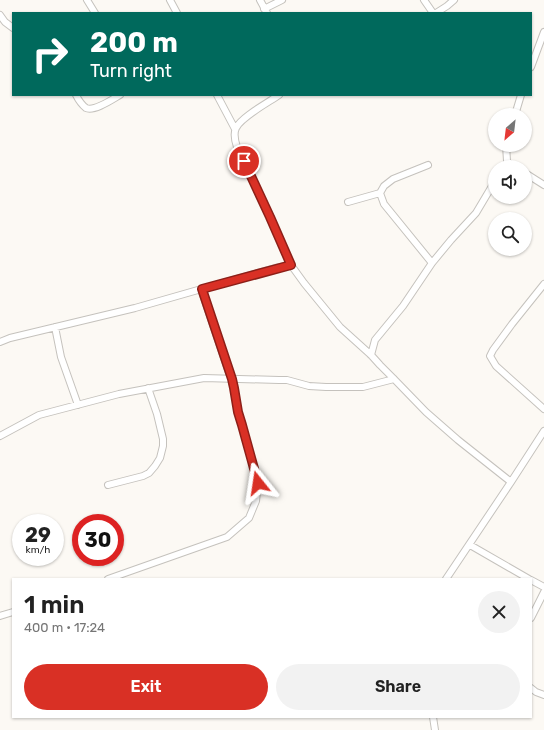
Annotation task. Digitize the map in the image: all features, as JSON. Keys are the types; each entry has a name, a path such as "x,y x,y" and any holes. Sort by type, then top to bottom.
{"street":[{"path":"87,0 94,12"},
{"path":"170,0 176,12"},
{"path":"260,0 265,11 282,0"},
{"path":"424,0 434,12"},
{"path":"437,12 454,0"},
{"path":"0,15 2,23 12,28"},
{"path":"532,64 544,32"},
{"path":"77,96 80,102 87,108 93,108 100,106 118,96"},
{"path":"218,96 235,129"},
{"path":"277,96 241,120 235,129 234,138 291,265 340,327 372,355 431,417 511,482"},
{"path":"517,108 521,96"},
{"path":"348,202 380,193 384,186 393,179 428,164"},
{"path":"532,177 544,184"},
{"path":"380,193 384,204 432,263"},
{"path":"372,355 375,340 403,306 432,263 476,213 488,193"},
{"path":"0,342 10,338 135,308 291,265"},
{"path":"544,284 512,324 490,356 496,366 544,408"},
{"path":"111,578 227,538 249,518 256,501 258,483 238,412 232,379 202,289"},
{"path":"56,327 61,357 78,404"},
{"path":"0,436 39,414 119,394 204,378 287,380 309,386 363,387 394,378"},
{"path":"108,484 143,476 149,473 160,458 163,439 157,414 148,388"},
{"path":"447,578 470,545 544,431"},
{"path":"470,545 528,578"},
{"path":"532,580 544,587"},
{"path":"532,616 544,592"},
{"path":"0,616 12,612"},
{"path":"532,689 536,692 544,694"},
{"path":"433,718 435,730"}],"route":[{"path":"244,161 291,265 275,268 202,289 232,379 238,412 258,483"}]}
